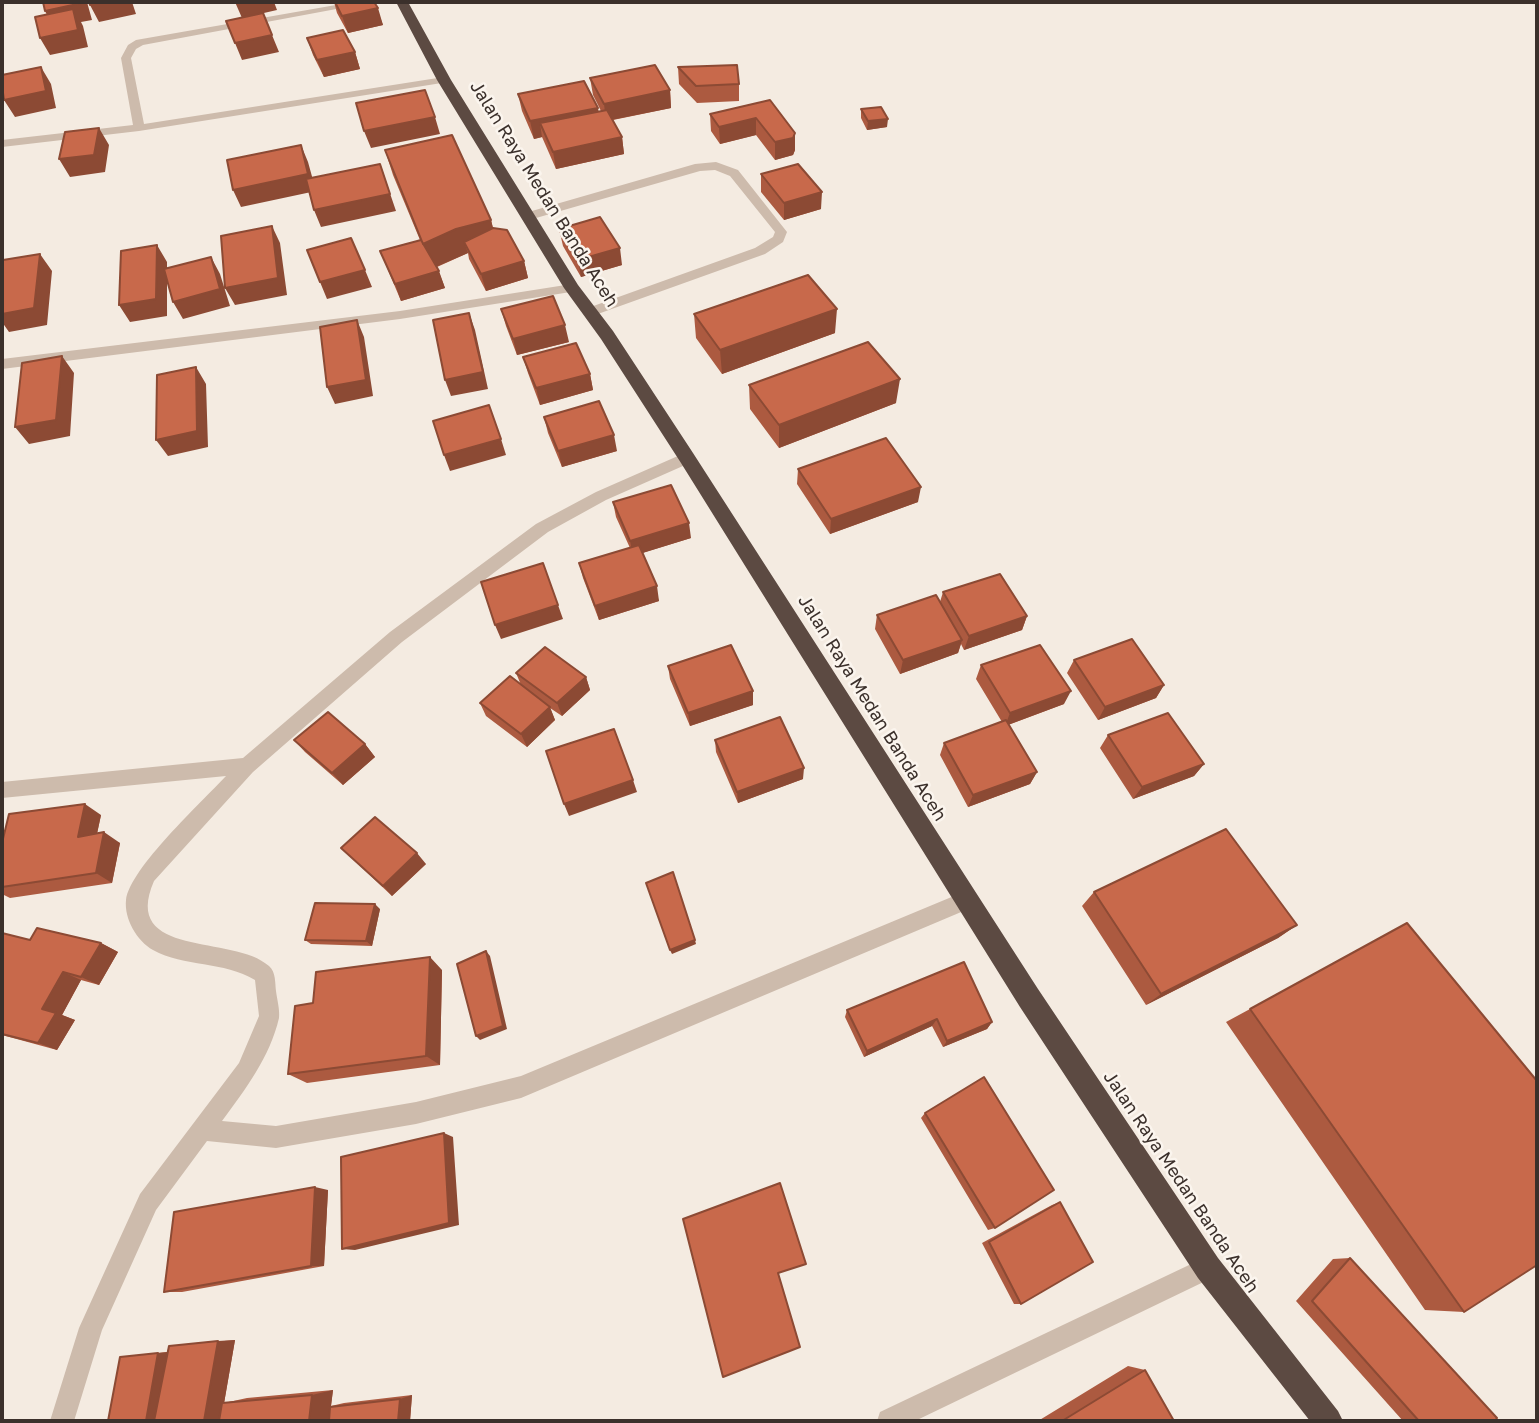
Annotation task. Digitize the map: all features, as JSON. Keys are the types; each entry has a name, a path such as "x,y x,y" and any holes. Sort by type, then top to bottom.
{"highway":[{"name":"Jalan Raya Medan Banda Aceh","path":"402,2 444,80 572,288 687,458 966,900 1208,1268 1328,1421"}],"street":[{"path":"139,128 126,58 132,47 140,41 369,2"},
{"path":"2,144 139,128 444,80"},
{"path":"529,216 708,166 733,173 781,232 779,239 760,251 590,312"},
{"path":"2,363 400,315 572,288"},
{"path":"62,1421 92,1328 148,1202 247,1070 269,1016 264,974 242,960 208,956 158,942 140,924 136,900 147,875 247,766 396,637 542,528 601,496 687,458"},
{"path":"2,790 247,766"},
{"path":"204,1130 276,1137 416,1113 521,1087 966,900"},
{"path":"889,1421 1208,1268"}],"building":[{"path":"43,2 82,2 82,3 45,11"},
{"path":"335,2 374,2 378,8 342,16"},
{"path":"73,9 78,30 40,38 35,17"},
{"path":"263,13 272,35 235,43 226,21"},
{"path":"343,30 355,52 317,60 307,38"},
{"path":"655,65 670,90 604,104 590,78"},
{"path":"737,65 739,84 696,86 678,67"},
{"path":"41,67 46,91 4,100 2,75"},
{"path":"584,81 598,108 530,121 518,94"},
{"path":"425,90 435,117 364,131 356,103"},
{"path":"770,100 795,133 793,138 775,142 756,118 719,127 710,114"},
{"path":"881,107 888,119 868,121 861,109"},
{"path":"607,110 622,137 553,152 540,123"},
{"path":"99,128 94,155 59,159 65,132"},
{"path":"452,135 491,220 456,229 423,244 385,150"},
{"path":"301,145 308,174 233,190 227,160"},
{"path":"380,164 390,194 314,210 306,179"},
{"path":"798,164 822,192 784,203 761,174"},
{"path":"600,217 620,248 578,260 559,229"},
{"path":"272,226 278,278 225,288 221,236"},
{"path":"493,228 507,230 524,261 481,274 464,242"},
{"path":"351,238 365,270 320,282 307,250"},
{"path":"421,240 439,271 395,284 380,251"},
{"path":"157,245 156,299 119,305 121,251"},
{"path":"40,254 34,308 2,314 3,260"},
{"path":"211,257 220,289 173,302 164,269"},
{"path":"808,275 837,309 720,350 694,314"},
{"path":"553,296 565,325 513,339 501,309"},
{"path":"469,313 483,372 445,380 433,320"},
{"path":"357,320 366,380 327,387 320,327"},
{"path":"868,342 900,379 779,425 749,385"},
{"path":"576,343 590,374 536,388 523,357"},
{"path":"62,356 56,420 15,427 22,363"},
{"path":"196,367 197,431 156,440 157,375"},
{"path":"599,401 614,435 558,451 544,417"},
{"path":"489,405 501,439 444,455 433,421"},
{"path":"886,438 921,487 831,519 798,469"},
{"path":"671,485 689,523 630,541 613,502"},
{"path":"639,545 657,586 595,606 579,563"},
{"path":"543,563 558,605 495,625 481,582"},
{"path":"1000,574 1027,616 969,636 943,592"},
{"path":"936,595 962,640 903,660 877,615"},
{"path":"1132,639 1164,685 1105,707 1074,660"},
{"path":"731,645 753,691 688,713 668,666"},
{"path":"1040,645 1071,691 1010,713 981,665"},
{"path":"545,647 586,677 557,703 516,673"},
{"path":"510,676 550,707 521,734 480,703"},
{"path":"328,712 365,744 332,773 294,740"},
{"path":"1168,713 1204,764 1142,787 1108,735"},
{"path":"780,717 804,768 737,792 715,740"},
{"path":"1006,720 1037,772 973,795 944,743"},
{"path":"614,729 633,780 564,804 546,751"},
{"path":"85,804 78,837 104,832 96,873 2,887 2,843 9,814"},
{"path":"375,817 417,853 383,886 341,848"},
{"path":"1226,829 1297,925 1161,994 1094,892"},
{"path":"673,872 695,940 670,950 646,883"},
{"path":"315,903 375,904 366,941 305,940"},
{"path":"1407,923 1537,1081 1537,1265 1464,1312 1250,1009"},
{"path":"37,928 101,943 81,977 63,972 42,1009 56,1013 38,1043 2,1034 2,933 30,940"},
{"path":"486,951 503,1026 476,1036 457,964"},
{"path":"430,957 426,1056 288,1074 295,1006 313,1003 316,972"},
{"path":"964,962 992,1022 947,1041 937,1019 867,1051 847,1010"},
{"path":"984,1077 1054,1190 995,1228 925,1113"},
{"path":"444,1133 449,1223 342,1249 341,1157"},
{"path":"780,1183 806,1264 778,1273 800,1347 723,1377 683,1219"},
{"path":"315,1187 311,1266 164,1292 174,1212"},
{"path":"1060,1202 1093,1262 1021,1304 989,1242"},
{"path":"1350,1258 1497,1418 1495,1421 1419,1421 1312,1301"},
{"path":"218,1341 204,1421 154,1421 169,1346"},
{"path":"158,1353 146,1421 108,1421 120,1357"},
{"path":"1145,1370 1174,1421 1062,1421"},
{"path":"312,1395 309,1421 219,1421 222,1403"},
{"path":"400,1399 398,1421 329,1421 330,1407"}]}
